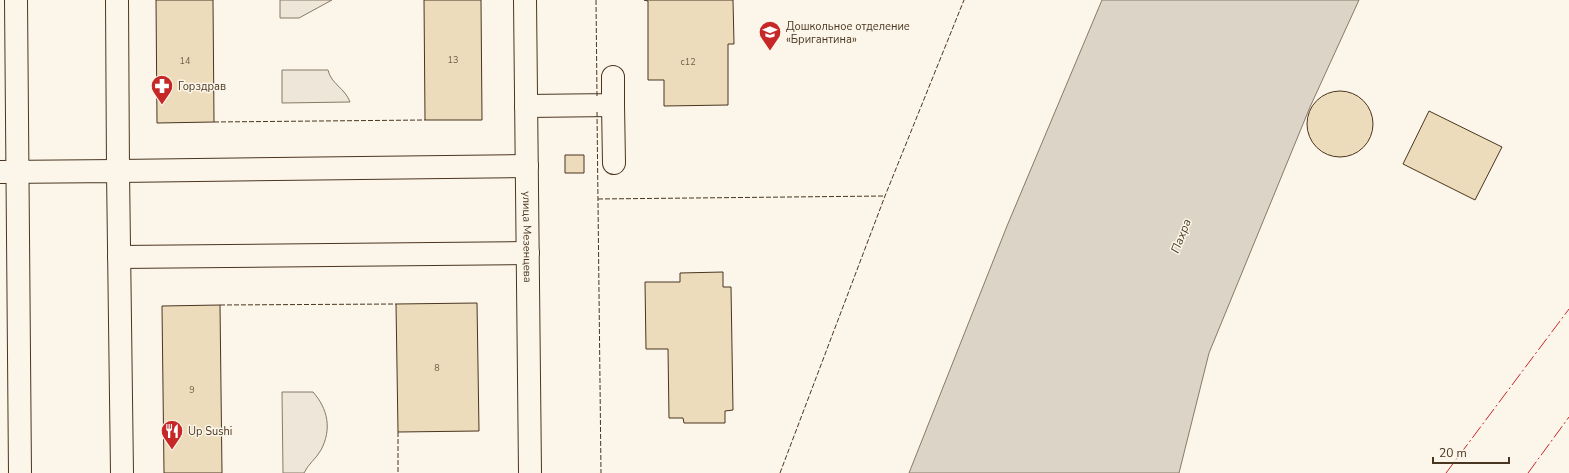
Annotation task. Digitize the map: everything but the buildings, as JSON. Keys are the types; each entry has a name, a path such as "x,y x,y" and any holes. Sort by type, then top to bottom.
{"street":[{"path":"16,0 9,172 20,473"},
{"path":"117,0 122,473"},
{"name":"улица Мезенцева","path":"525,0 530,473"},
{"path":"613,77 614,163"},
{"path":"526,106 614,105"},
{"path":"9,172 527,166"},
{"path":"119,257 528,253"}],"shaded area":[{"path":"280,0 332,0 299,18 280,18"},
{"path":"282,70 328,70 332,79 345,93 350,102 282,103"},
{"path":"282,392 313,392 325,412 327,427 324,442 321,450 304,473 283,473"}],"water":[{"name":"Пахра","path":"1102,0 1359,0 1310,107 1209,353 1179,473 909,473 1007,226"}],"fence":[{"path":"596,0 597,96"},
{"path":"780,473 885,196 964,0"},
{"path":"597,112 601,473"},
{"path":"214,122 425,120"},
{"path":"598,199 885,196"},
{"path":"220,305 396,304"},
{"path":"398,432 398,473"}],"power":[{"path":"1446,473 1569,309"},
{"path":"1528,473 1569,417"}],"place":[{"name":"Дошкольное отделение «Бригантина»","path":"770,52"},
{"name":"Горздрав","path":"162,106"},
{"name":"Up Sushi","path":"172,450"}]}
